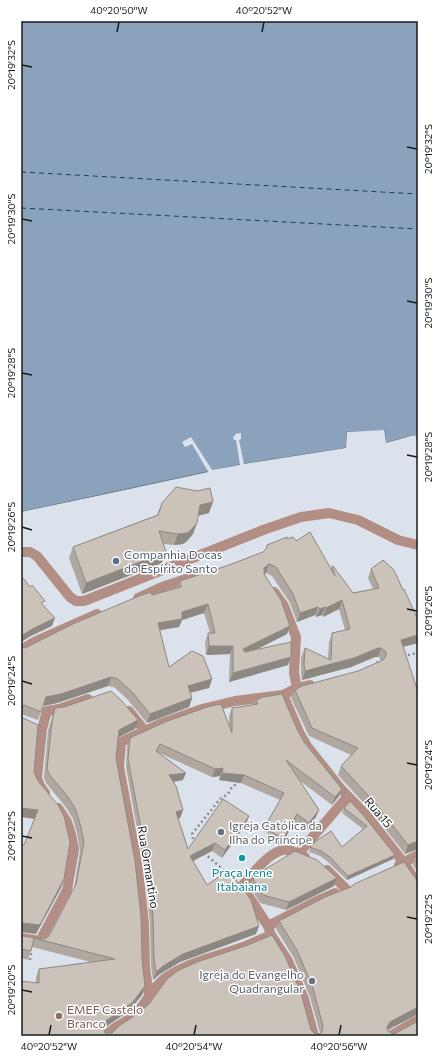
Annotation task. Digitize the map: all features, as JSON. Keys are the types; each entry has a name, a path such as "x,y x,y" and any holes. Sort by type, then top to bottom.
{"street":[{"path":"21,552 30,552 37,556 70,597 76,601 84,601 263,530 302,517 330,513 358,520 398,540 418,545"},
{"path":"130,601 171,584 200,575"},
{"path":"269,584 284,606 296,637 294,673 297,688"},
{"path":"21,650 34,642 104,611"},
{"path":"124,705 145,731 173,718 217,704 283,695 297,688 319,682"},
{"name":"Rua 15","path":"283,695 303,741 341,789 367,816 404,862 418,885"},
{"path":"21,938 40,941 67,890 74,850 67,822 60,810 40,786 37,778 39,727 47,711 98,696"},
{"name":"Rua Ormantino","path":"145,731 121,742 119,767 138,869 144,924 145,968 149,996"},
{"path":"298,854 348,796"},
{"path":"106,1036 110,1030 133,1016 164,980 187,966 217,954 242,947 270,930 319,900 350,887 318,863 288,850 282,850 274,853 242,886 270,930 288,961 304,999 314,1036"},
{"path":"389,869 418,855"},
{"path":"390,1036 418,1020"}],"path":[{"path":"377,663 386,653"},
{"path":"396,658 418,654"},
{"path":"194,844 192,834 220,798 228,794 232,787 238,783 239,776"},
{"path":"200,850 242,886"}],"water":[{"path":"21,21 418,21 418,440 415,435 385,443 385,431 347,432 346,448 243,464 21,512"}],"pier":[{"path":"384,430 386,443 415,435 418,442 414,437 385,445 383,444 383,432 349,434 347,450 244,466 21,514 21,512 209,473 192,444 185,447 182,442 191,437 212,470 240,465 236,440 234,440 233,436 235,436 235,434 241,433 241,439 239,440 244,464 346,448 347,432"}],"building":[{"path":"176,487 197,491 210,488 213,502 200,505 197,523 191,530 187,533 178,534 159,531 166,552 86,583 73,547 158,515 162,503"},
{"path":"310,532 335,576 332,566 353,593 379,588 371,569 383,560 394,570 418,620 418,635 401,640 418,692 418,841 408,845 375,803 341,766 358,748 312,728 295,690 302,686 358,671 383,660 386,656 386,652 381,648 378,648 354,658 305,671 305,648 331,660 332,633 350,629 342,600 326,608 320,609 318,607 300,613 293,594 276,567 269,564 264,568 264,574 281,600 290,626 243,649 245,652 291,642 291,657 233,673 233,646 209,646 208,633 215,633 208,604 182,612 182,619 158,623 169,667 192,651 203,656 212,679 188,686 192,698 150,714 132,692 118,679 111,677 61,694 46,697 41,712 24,705 21,707 21,647 25,648 75,623 139,596 151,592 152,595 181,587 180,581 263,552 267,545 287,537 287,539 293,537 296,541"},
{"path":"23,578 30,587 32,585 45,601 41,603 55,618 21,636 21,580"},
{"path":"111,691 122,701 138,720 119,730 116,758 135,861 141,916 142,959 145,986 132,1003 107,1020 103,1027 105,1033 112,1033 119,1026 140,1012 149,1004 167,979 179,970 272,935 285,956 301,993 311,1030 315,1034 319,1034 322,1032 323,1026 313,988 297,950 279,921 325,897 351,887 354,884 404,862 418,882 418,1007 390,1022 387,1027 388,1031 393,1034 418,1021 418,1036 21,1036 21,981 39,983 39,969 115,959 34,938 31,951 21,949 21,934 23,936 42,939 49,936 76,884 84,842 76,810 68,797 49,774 47,769 55,708 64,707"},
{"path":"282,694 304,742 342,789 335,797 286,760 319,810 309,823 297,814 285,836 280,837 269,830 271,825 267,823 284,793 244,775 222,773 223,768 215,769 160,744 156,751 186,773 169,775 176,786 183,810 176,812 188,849 223,799 249,816 225,850 215,843 190,856 207,885 229,870 251,900 259,926 183,954 156,972 154,959 153,916 147,860 128,759 130,738 165,722 207,707 221,704 232,733 232,708 258,704 256,700 263,697"},
{"path":"21,717 38,725 34,772 38,781 58,805 64,816 70,842 64,879 40,925 22,923 21,925 21,844 24,845 38,810 21,808"},
{"path":"350,801 395,855 348,876 330,857 321,851 310,847 331,831 342,847 367,826 344,808"},
{"path":"295,851 317,860 337,878 289,902 263,895 253,879 259,873"}],"ferry route":[{"path":"21,172 418,194"},
{"path":"21,208 418,229"}],"place":[{"name":"Companhia Docas do Espírito Santo","path":"116,561"},
{"name":"Igreja Católica da Ilha do Príncipe","path":"221,832"},
{"name":"Praça Irene Itabaiana","path":"242,858"},
{"name":"Igreja do Evangelho Quadrangular","path":"312,981"},
{"name":"EMEF Castelo Branco","path":"59,1016"}]}
